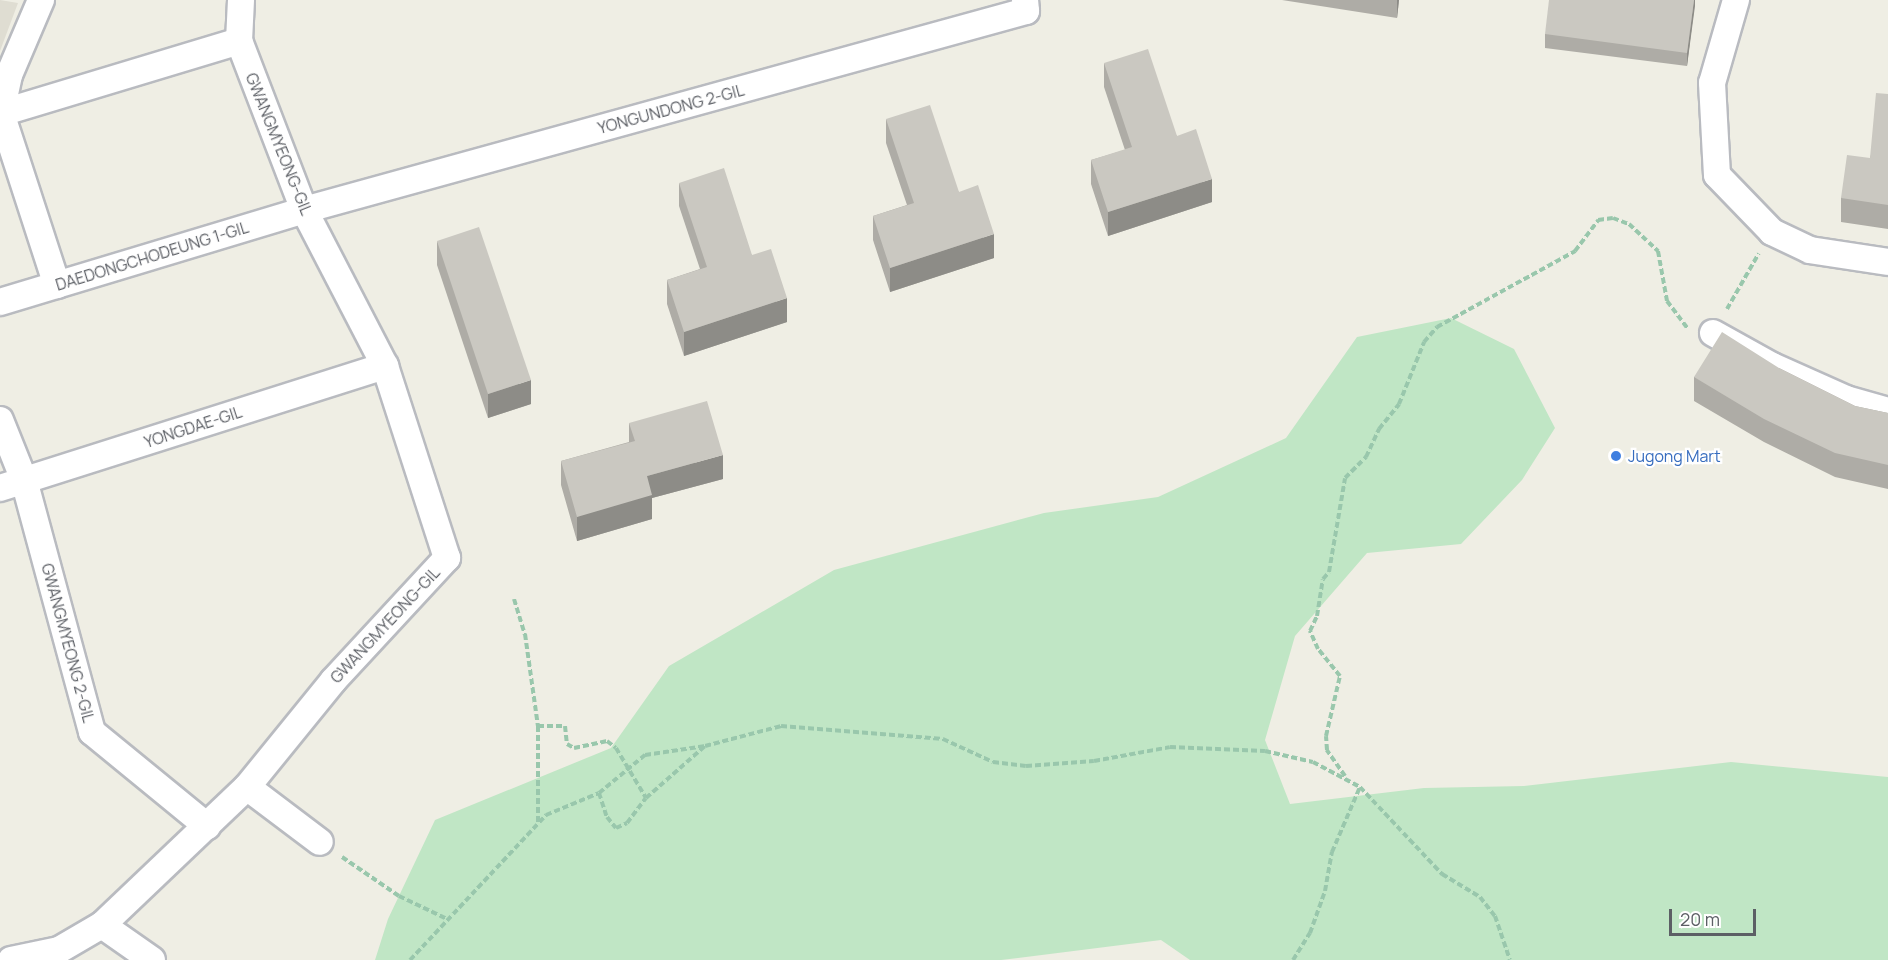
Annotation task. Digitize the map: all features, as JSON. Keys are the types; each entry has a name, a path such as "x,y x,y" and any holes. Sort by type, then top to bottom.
{"street":[{"path":"41,0 9,75 1,113 57,285"},
{"name":"GWANGMYEONG-GIL","path":"11,960 59,950 102,925 247,787 333,681 447,558 385,366 304,210 238,41 241,0"},
{"name":"YONGUNDONG 2-GIL","path":"304,210 1026,11 1025,0"},
{"path":"1736,0 1712,83 1717,175 1772,232 1809,250 1888,262"},
{"path":"1,113 238,41"},
{"name":"DAEDONGCHODEUNG 1-GIL","path":"0,302 304,210"},
{"path":"1713,333 1772,366 1846,399 1888,411"},
{"name":"YONGDAE-GIL","path":"0,488 385,366"},
{"name":"GWANGMYEONG 2-GIL","path":"0,420 24,480 92,732 207,826"},
{"path":"247,787 320,842"},
{"path":"102,925 152,960"}],"path":[{"path":"1345,776 1327,750 1326,736 1340,676 1318,649 1310,631 1317,616 1323,579 1329,573 1345,478 1366,457 1378,429 1399,404 1424,342 1437,327 1575,251 1598,220 1613,218 1629,224 1658,251 1667,301 1684,329 1713,333 1772,232"},
{"path":"514,599 525,634 538,726 538,822"},
{"path":"538,726 565,726 567,744 574,748 607,741 616,748 625,768 646,798"},
{"path":"410,960 538,822 564,806 599,793 625,768 645,755 705,746 781,726 943,739 993,762 1026,766 1094,761 1170,747 1265,751 1313,762 1345,776 1360,787 1442,874 1480,897 1495,916 1510,960"},
{"path":"599,793 607,817 616,828 627,823 646,798 705,746"},
{"path":"1293,960 1310,933 1325,891 1332,852 1360,787"},
{"path":"320,842 399,896 447,919"}],"shaded area":[{"path":"0,0 18,3 0,51"}],"green space":[{"path":"1451,318 1514,349 1555,428 1522,480 1461,544 1367,553 1295,636 1265,740 1290,804 1424,788 1524,786 1731,762 1888,777 1888,960 1190,960 1161,940 1001,960 375,960 388,919 435,820 611,748 669,666 834,570 1044,513 1158,497 1286,438 1357,337"}],"building":[{"path":"1549,0 1694,0 1687,53 1545,34"},
{"path":"1148,49 1177,136 1196,129 1212,179 1108,212 1091,160 1132,147 1104,63"},
{"path":"1876,93 1888,94 1888,205 1841,198 1847,155 1870,158"},
{"path":"930,105 959,192 978,185 994,234 890,268 873,216 914,203 886,119"},
{"path":"724,168 752,255 771,249 787,298 684,332 667,280 707,267 679,183"},
{"path":"479,227 531,380 488,394 437,241"},
{"path":"1722,332 1779,368 1855,406 1888,413 1888,465 1835,453 1764,419 1694,377"},
{"path":"707,401 723,455 647,476 652,495 577,517 561,461 635,441 629,423"}],"place":[{"name":"Jugong Mart","path":"1616,456"}]}
